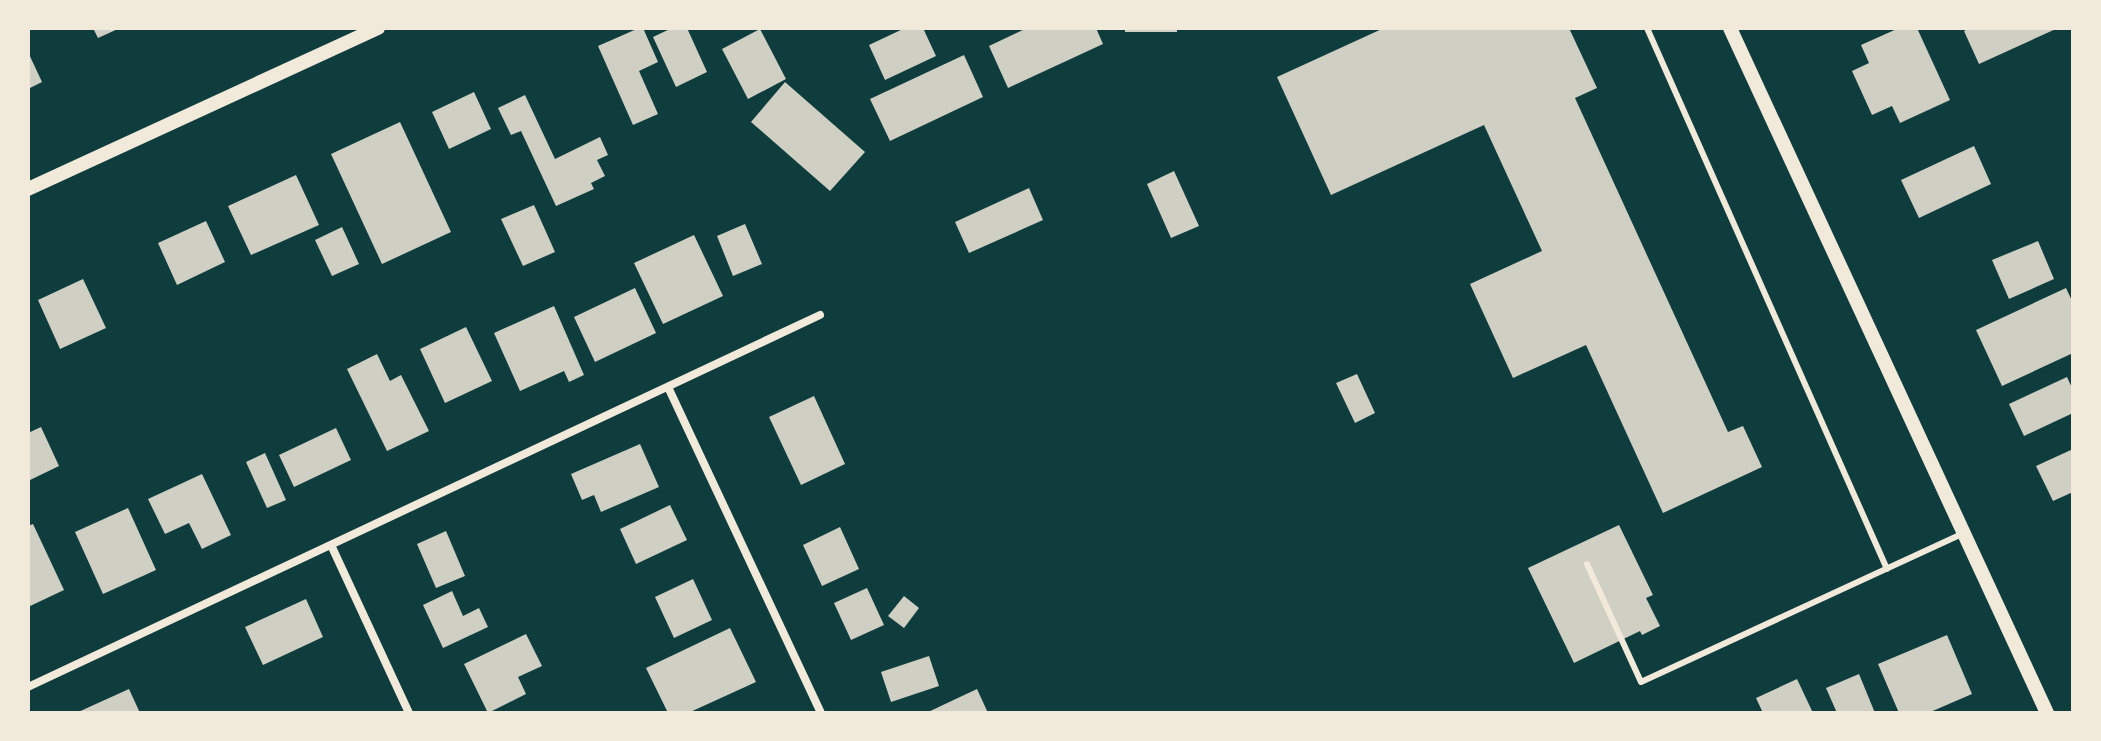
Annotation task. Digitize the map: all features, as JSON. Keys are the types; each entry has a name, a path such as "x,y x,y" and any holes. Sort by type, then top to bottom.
{"street":[{"path":"28,189 378,28"},
{"path":"1730,28 2047,713"},
{"path":"28,687 820,315"},
{"path":"668,387 821,713"},
{"path":"331,545 409,713"}],"lane":[{"path":"1647,28 1887,569"},
{"path":"1587,564 1641,682 1964,533"}],"building":[{"path":"93,28 120,28 98,38"},
{"path":"643,28 658,62 639,71 658,114 633,125 598,46"},
{"path":"672,28 687,28 707,72 676,87 653,37"},
{"path":"905,28 923,28 936,56 885,80 869,45"},
{"path":"1027,28 1096,28 1103,44 1008,88 989,46"},
{"path":"1125,28 1177,28 1177,32 1125,32"},
{"path":"1384,28 1569,28 1597,88 1575,98 1728,432 1743,426 1762,467 1663,513 1586,345 1513,378 1470,284 1542,251 1484,125 1331,195 1277,77"},
{"path":"1899,28 1917,28 1950,100 1900,123 1892,106 1872,115 1852,71 1869,63 1861,45"},
{"path":"1970,28 2058,28 1979,64 1964,31"},
{"path":"760,29 786,79 748,99 722,49"},
{"path":"28,52 42,82 28,89"},
{"path":"964,55 983,97 890,141 870,99"},
{"path":"785,82 865,152 830,191 751,122"},
{"path":"474,92 491,129 449,149 432,112"},
{"path":"525,95 555,159 600,137 608,155 597,160 605,176 591,183 594,189 556,206 521,131 511,135 498,108"},
{"path":"400,122 451,232 382,264 331,154"},
{"path":"1974,146 1991,184 1919,218 1901,180"},
{"path":"1174,171 1199,226 1171,238 1147,184"},
{"path":"296,175 319,225 251,255 228,206"},
{"path":"1029,188 1043,220 969,253 955,222"},
{"path":"534,205 555,252 523,266 501,219"},
{"path":"206,221 225,262 177,285 158,243"},
{"path":"745,224 762,264 733,276 717,236"},
{"path":"342,227 359,264 332,276 315,240"},
{"path":"694,235 723,296 663,324 634,263"},
{"path":"2038,241 2054,279 2009,299 1992,260"},
{"path":"83,279 106,328 60,349 38,300"},
{"path":"635,288 656,333 595,362 574,317"},
{"path":"2066,288 2073,303 2073,353 2002,386 1976,330"},
{"path":"554,306 584,375 569,382 564,371 520,391 494,333"},
{"path":"466,327 492,381 445,403 420,349"},
{"path":"377,354 390,381 401,375 429,431 387,451 347,369"},
{"path":"1357,374 1375,413 1355,423 1336,383"},
{"path":"2067,377 2073,390 2073,413 2024,436 2009,404"},
{"path":"814,396 845,464 801,485 769,417"},
{"path":"41,427 59,466 28,481 28,433"},
{"path":"336,428 351,460 294,487 279,455"},
{"path":"640,444 659,487 601,512 594,495 582,500 571,474"},
{"path":"2073,449 2073,492 2053,501 2036,466"},
{"path":"265,453 286,500 267,508 246,462"},
{"path":"202,474 231,535 202,549 189,523 165,534 148,499"},
{"path":"670,505 687,540 636,564 620,529"},
{"path":"128,508 156,570 103,594 75,532"},
{"path":"33,524 64,590 28,607 28,526"},
{"path":"1619,525 1653,595 1646,598 1660,626 1642,635 1640,631 1574,663 1528,568"},
{"path":"840,527 859,569 822,586 803,545"},
{"path":"446,531 465,576 436,588 417,544"},
{"path":"693,579 712,620 674,638 655,597"},
{"path":"867,588 884,625 851,640 834,603"},
{"path":"452,591 463,616 479,608 488,627 443,648 423,605"},
{"path":"904,596 919,608 904,628 888,616"},
{"path":"306,599 323,637 263,665 245,627"},
{"path":"730,628 756,682 688,713 668,713 646,668"},
{"path":"526,634 542,666 518,677 526,694 488,713 464,664"},
{"path":"1947,635 1972,694 1928,713 1899,713 1878,664"},
{"path":"929,656 939,686 891,702 881,672"},
{"path":"1859,674 1875,713 1837,713 1826,688"},
{"path":"1797,679 1813,713 1763,713 1756,698"},
{"path":"129,689 140,713 76,713"},
{"path":"977,689 988,713 926,713"}]}
